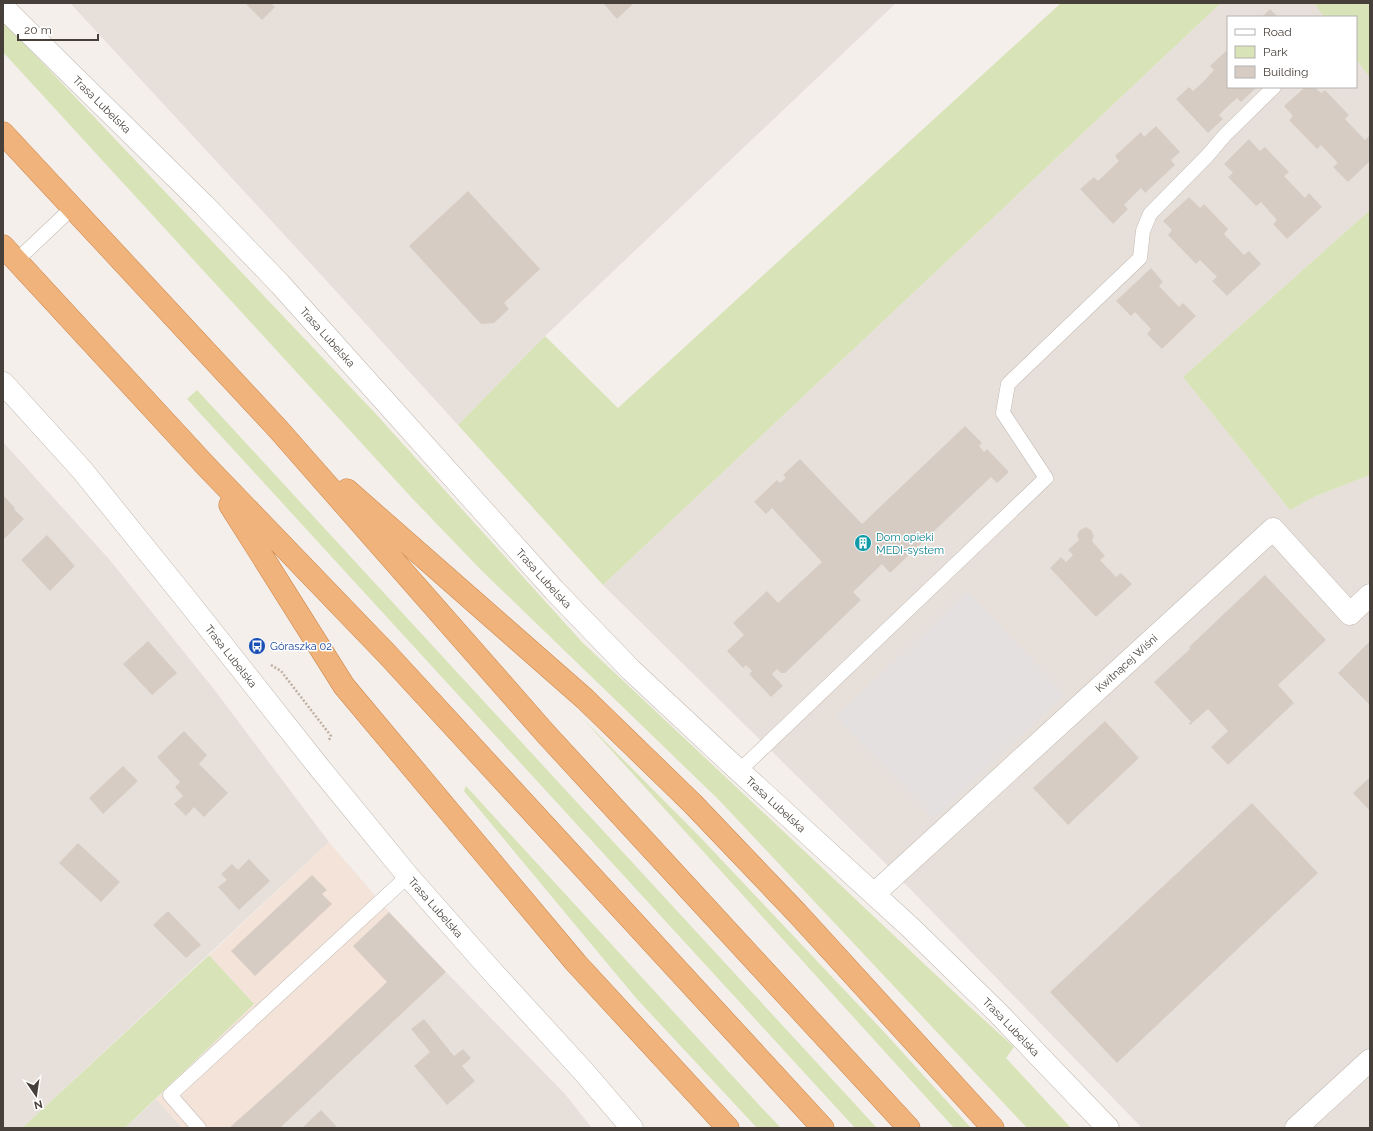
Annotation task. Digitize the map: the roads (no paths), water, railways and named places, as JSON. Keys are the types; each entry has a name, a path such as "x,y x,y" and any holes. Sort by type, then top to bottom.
{"highway":[{"path":"3,133 278,429 546,734 909,1128"},
{"path":"10,253 204,465 387,654 823,1128"},
{"path":"278,429 585,699 693,804 807,925 993,1128"},
{"path":"204,465 344,686 576,963 728,1128"}],"street":[{"name":"Trasa Lubelska","path":"3,7 204,205 276,280 554,590 620,659 739,771 911,928 997,1012 1108,1128"},
{"name":"Trasa Lubelska","path":"3,383 82,470 408,876 584,1072 632,1128"},
{"name":"Kwitnącej Wiśni","path":"874,894 1273,529 1350,614 1370,595"},
{"path":"1296,1128 1370,1060"}],"lane":[{"path":"739,771 752,756 1046,478 1003,413 1008,384 1140,258 1143,231 1150,214 1208,155 1225,135 1273,88"},
{"path":"10,253 72,208"},
{"path":"199,1128 170,1095 408,876"}],"place":[{"name":"Dom opieki MEDI-system","path":"863,543"},
{"name":"Góraszka 02","path":"257,646"}]}
